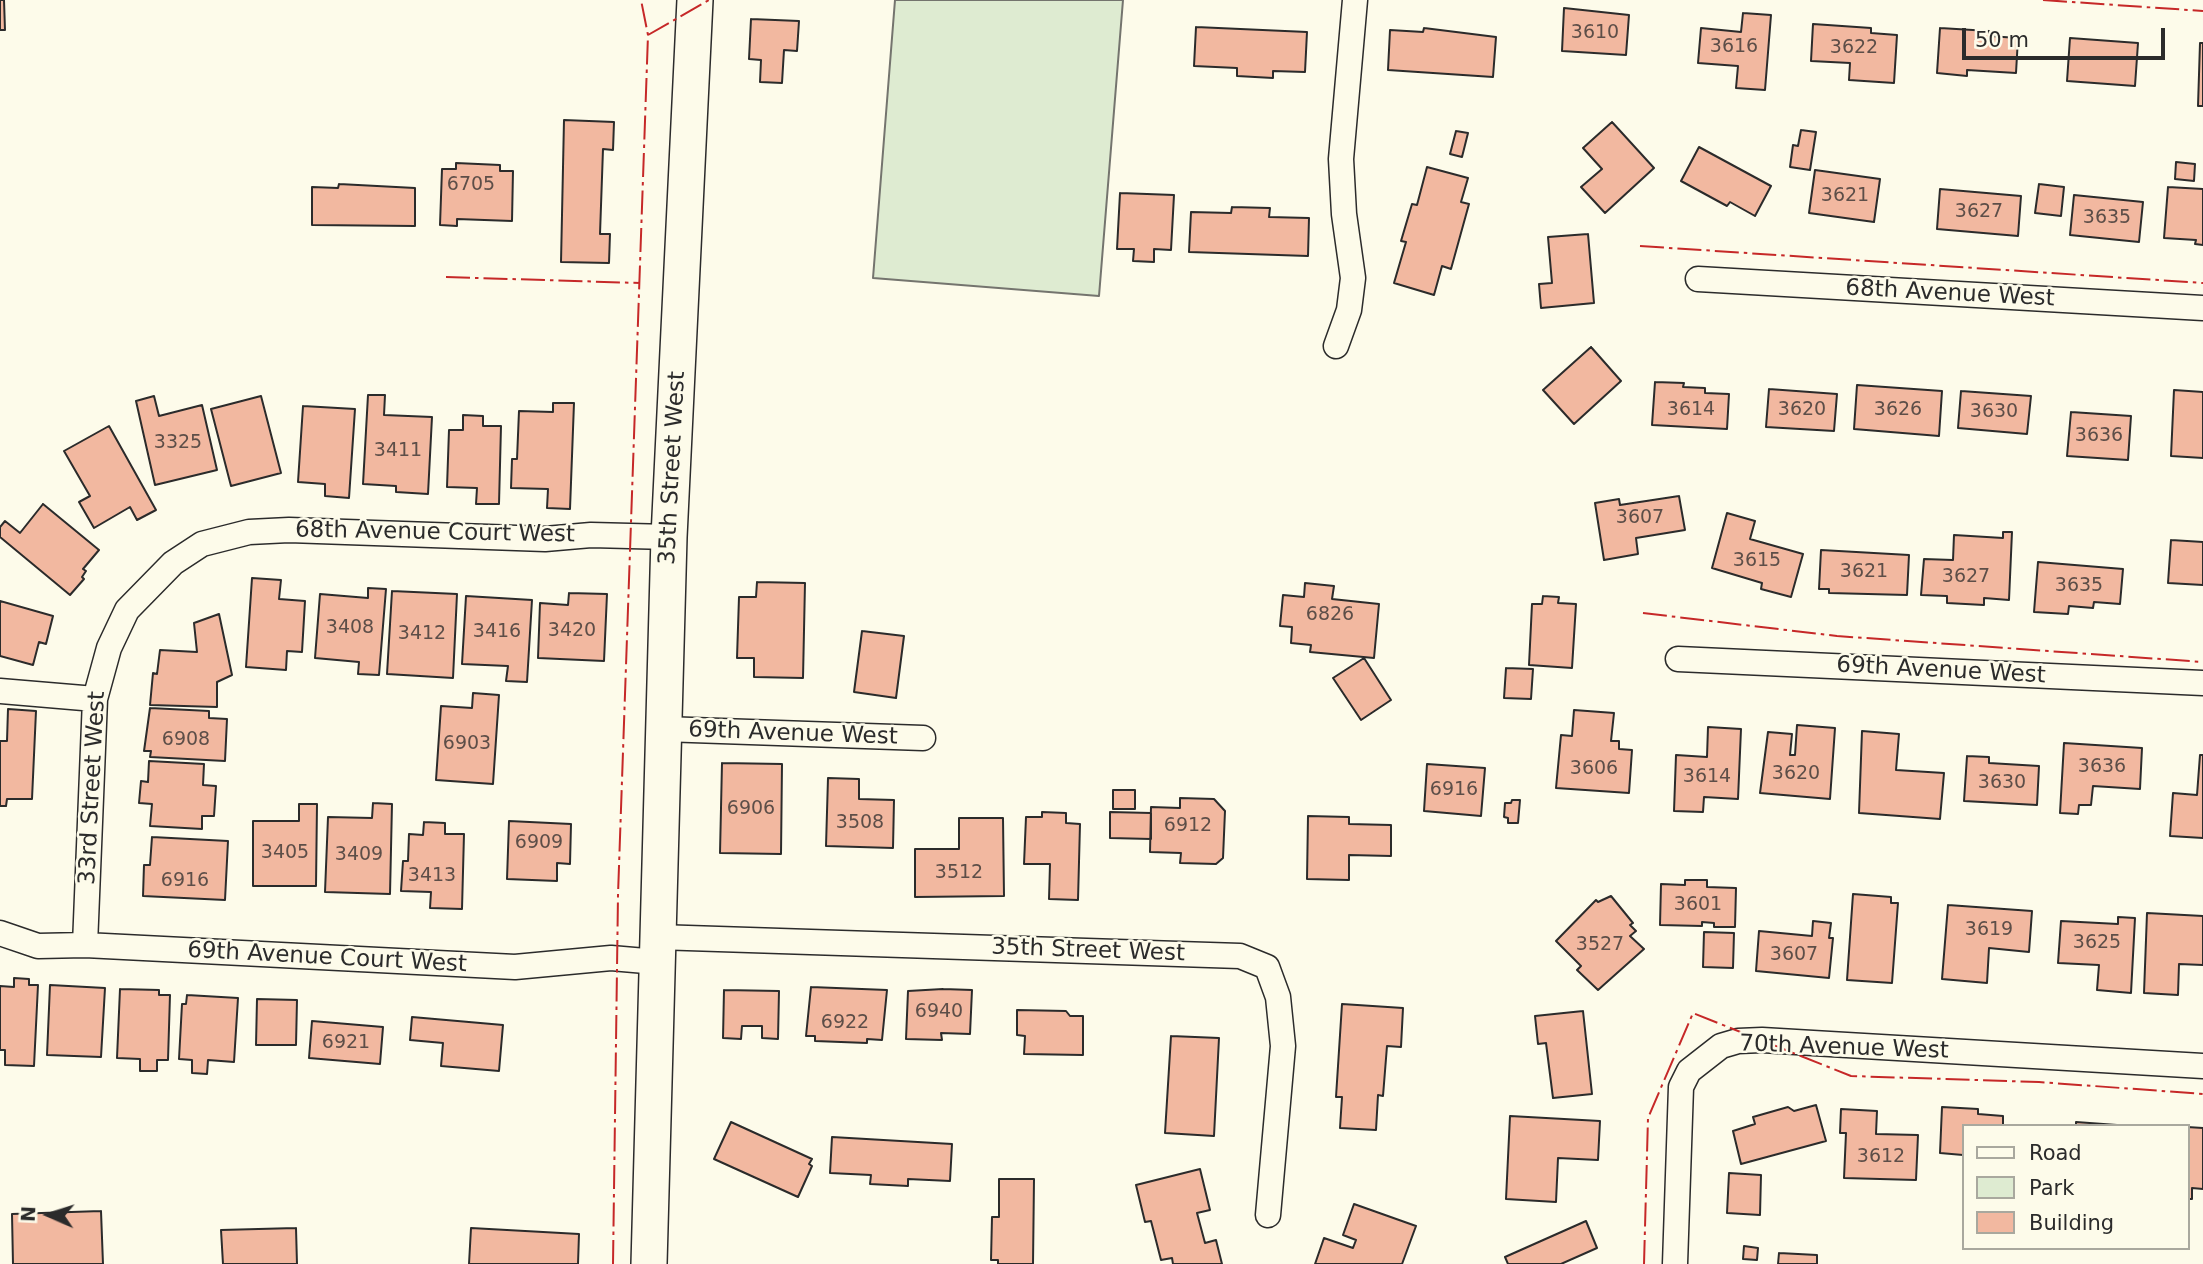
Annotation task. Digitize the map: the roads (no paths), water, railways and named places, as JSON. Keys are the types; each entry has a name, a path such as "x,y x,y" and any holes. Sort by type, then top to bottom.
{"street":[{"name":"35th Street West","path":"649,1264 669,537 695,0"},
{"path":"1336,346 1349,310 1353,278 1344,214 1341,159 1355,0"},
{"name":"68th Avenue West","path":"1698,279 2203,308"},
{"name":"68th Avenue Court West","path":"202,544 249,532 289,530 545,539 592,535 669,537"},
{"name":"33rd Street West","path":"85,945 95,699 109,648 127,610 173,563 202,544"},
{"name":"69th Avenue West","path":"1678,659 2203,683"},
{"path":"0,691 95,699"},
{"name":"69th Avenue West","path":"663,729 923,738"},
{"name":"69th Avenue Court West","path":"0,933 38,946 85,945 516,967 611,958 657,949"},
{"name":"35th Street West","path":"657,949 1240,956 1267,967 1278,998 1283,1046 1268,1215"},
{"name":"70th Avenue West","path":"1675,1264 1681,1087 1689,1071 1721,1046 1738,1041 1762,1040 2203,1066"}]}
